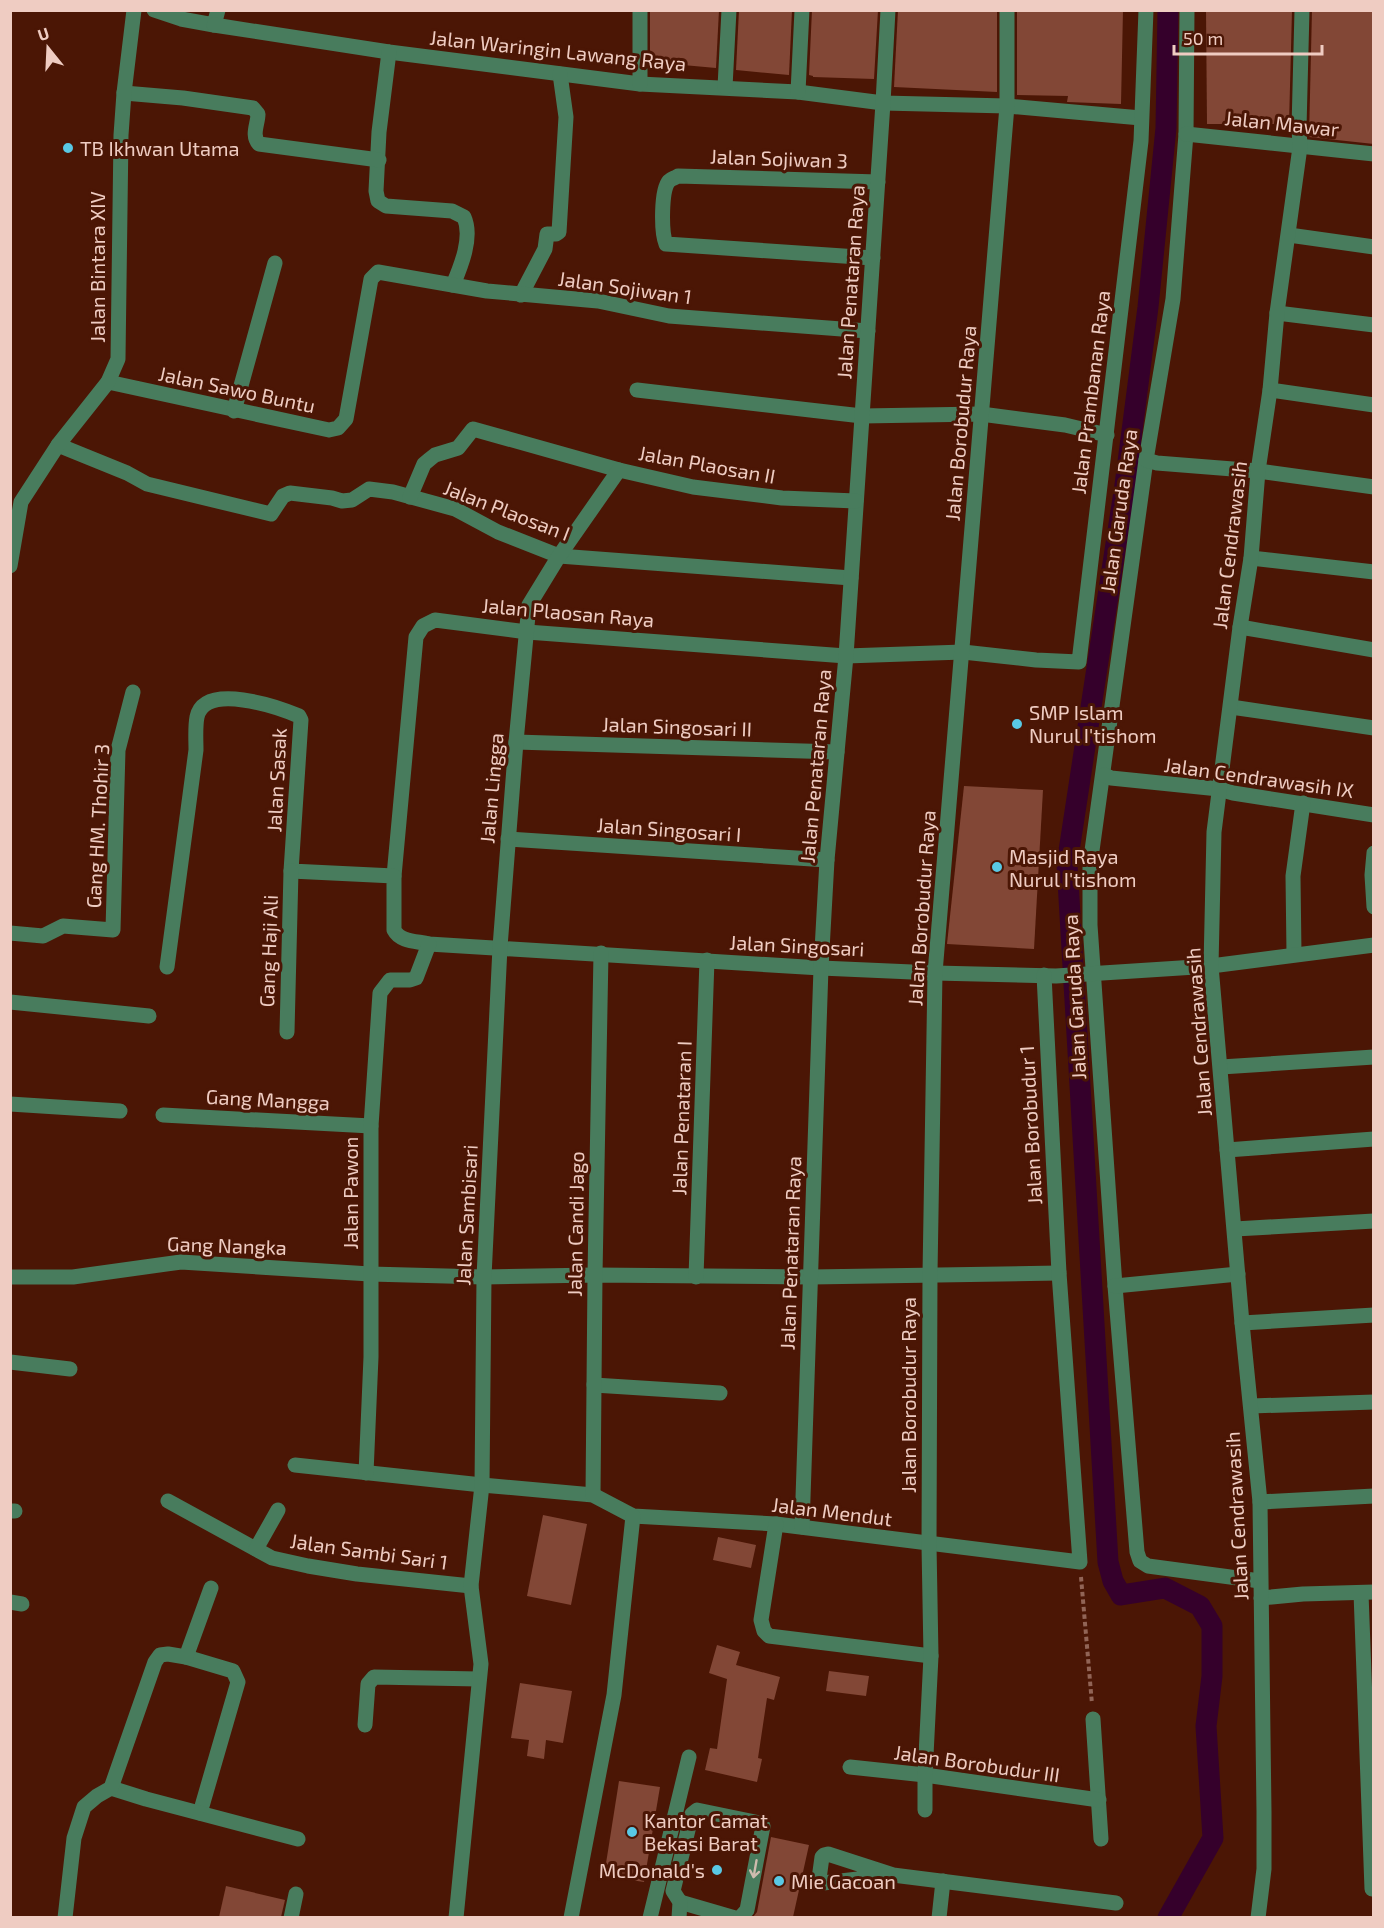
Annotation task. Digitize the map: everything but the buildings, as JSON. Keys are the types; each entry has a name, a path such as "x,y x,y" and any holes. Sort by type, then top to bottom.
{"street":[{"name":"Jalan Bintara XIV","path":"10,566 16,501 108,382 118,359 119,184 124,93 134,10"},
{"path":"154,10 181,19 216,18"},
{"path":"640,10 640,84"},
{"path":"725,87 729,10"},
{"path":"798,92 802,10"},
{"name":"Jalan Penataran Raya","path":"802,1527 821,968 827,860 846,656 884,103 888,10"},
{"name":"Jalan Borobudur Raya","path":"925,1810 931,1656 930,1274 935,974 1007,106 1007,10"},
{"name":"Jalan Prambanan Raya","path":"963,652 1079,662 1141,141 1146,10"},
{"name":"Jalan Garuda Raya","path":"1187,10 1186,134 1173,299 1146,460 1090,865 1090,925 1086,975 1137,1552 1140,1561 1148,1566 1260,1581"},
{"name":"Jalan Cendrawasih","path":"1258,1917 1264,1869 1260,1502 1242,1323 1212,966 1214,832 1251,558 1258,471 1300,147 1302,10"},
{"name":"Jalan Waringin Lawang Raya","path":"216,18 389,52 640,84 798,92 884,103 1007,106 1142,118"},
{"path":"389,52 379,132 376,191 378,201 386,206 452,211 464,217 468,231 462,265 453,285"},
{"path":"521,296 545,249 547,234 559,232 566,117 560,74"},
{"path":"124,93 183,98 253,108 258,114 254,135 259,144 379,160"},
{"name":"Jalan Mawar","path":"1186,134 1374,154"},
{"name":"Jalan Sojiwan 3","path":"873,258 666,243 662,229 665,189 670,180 678,176 878,182"},
{"path":"1289,235 1374,247"},
{"path":"234,411 275,263"},
{"name":"Jalan Sojiwan 1","path":"378,273 521,296 598,302 669,316 868,331"},
{"name":"Jalan Sawo Buntu","path":"108,382 234,411 329,430 338,428 346,419 371,279 378,273"},
{"path":"1277,313 1374,326"},
{"path":"637,390 862,416 981,414 1065,425 1107,435"},
{"path":"1270,390 1374,405"},
{"path":"410,497 424,464 435,455 458,448 473,429 619,470"},
{"name":"Jalan Plaosan I","path":"58,445 127,473 147,484 271,514 284,496 290,493 342,501 352,500 369,489 393,492 455,509 498,532 559,556 851,578"},
{"path":"1146,460 1258,471 1374,487"},
{"name":"Jalan Plaosan II","path":"527,632 529,605 559,556 619,470 693,487 782,498 856,501"},
{"path":"1251,558 1374,572"},
{"name":"Jalan Plaosan Raya","path":"394,876 416,637 423,626 435,620 527,632 846,656 963,652"},
{"path":"1240,627 1374,650"},
{"name":"Jalan Lingga","path":"500,947 527,632"},
{"name":"Gang HM. Thohir 3","path":"10,933 44,936 63,926 113,930 118,750 133,692"},
{"name":"Jalan Sasak","path":"167,967 196,750 197,716 202,707 212,700 241,699 279,708 299,716 301,725 291,872"},
{"path":"1231,707 1374,728"},
{"name":"Jalan Singosari II","path":"516,742 837,752"},
{"name":"Jalan Cendrawasih IX","path":"1104,775 1111,778 1219,789 1374,815"},
{"path":"1294,954 1293,876 1303,803"},
{"name":"Jalan Singosari I","path":"508,839 827,860"},
{"path":"1374,853 1372,875 1374,907"},
{"path":"291,872 394,876 394,930 401,938 429,944 500,947"},
{"name":"Gang Haji Ali","path":"287,1032 291,872"},
{"name":"Jalan Pawon","path":"366,1473 370,1357 371,1126 380,992 390,980 416,978 429,944"},
{"name":"Jalan Singosari","path":"500,947 821,968 935,974 1050,976 1212,966 1374,945"},
{"name":"Jalan Sambisari","path":"456,1917 481,1664 471,1586 482,1485 484,1277 500,947"},
{"name":"Jalan Candi Jago","path":"593,1495 601,953"},
{"name":"Jalan Penataran I","path":"696,1277 707,960"},
{"name":"Jalan Borobudur 1","path":"1050,976 1059,1273"},
{"path":"10,1002 148,1016"},
{"path":"1221,1067 1374,1057"},
{"path":"10,1104 120,1111"},
{"name":"Gang Mangga","path":"163,1115 371,1126"},
{"path":"1227,1150 1374,1139"},
{"path":"1235,1229 1374,1221"},
{"name":"Gang Nangka","path":"10,1277 73,1277 181,1262 370,1274 484,1277 595,1275 811,1277 1059,1273"},
{"path":"1059,1273 1080,1562"},
{"path":"1114,1286 1238,1274"},
{"path":"1242,1323 1374,1315"},
{"path":"10,1362 70,1369"},
{"path":"594,1385 720,1393"},
{"path":"1251,1406 1374,1402"},
{"name":"Jalan Mendut","path":"295,1465 593,1495 633,1516 776,1524 929,1545 1080,1562"},
{"path":"1260,1502 1374,1496"},
{"name":"Jalan Sambi Sari 1","path":"168,1501 272,1558 357,1574 471,1586"},
{"path":"256,1549 278,1510"},
{"path":"571,1917 614,1695 633,1516"},
{"path":"776,1524 761,1620 764,1631 769,1636 931,1656"},
{"path":"186,1658 211,1588"},
{"path":"1262,1598 1367,1592 1372,1888"},
{"path":"65,1917 75,1838 84,1807 111,1788 155,1662 160,1655 168,1654 186,1658 232,1671 238,1682 200,1813"},
{"path":"365,1725 368,1684 374,1677 479,1679"},
{"path":"1093,1719 1101,1839"},
{"path":"650,1917 689,1758"},
{"name":"Jalan Borobudur III","path":"850,1767 925,1775 1099,1800"},
{"path":"111,1788 298,1839"},
{"path":"735,1917 680,1910 673,1891 694,1811 760,1823 763,1826 747,1910 740,1917"},
{"path":"893,1875 1116,1903"},
{"path":"939,1917 943,1881"},
{"path":"291,1917 296,1894"}],"path":[{"path":"1080,1562 1093,1719"}],"waterway":[{"path":"1168,10 1166,128 1148,307 1125,485 1067,864 1108,1562 1113,1581 1121,1595 1165,1588 1200,1606 1212,1626 1212,1676 1206,1726 1213,1838 1168,1918"}],"place":[{"name":"TB Ikhwan Utama","path":"68,148"},
{"name":"SMP Islam Nurul I'tishom","path":"1017,724"},
{"name":"Masjid Raya Nurul I'tishom","path":"997,867"},
{"name":"Kantor Camat Bekasi Barat","path":"632,1832"},
{"name":"McDonald's","path":"717,1870"},
{"name":"Mie Gacoan","path":"779,1881"}]}
